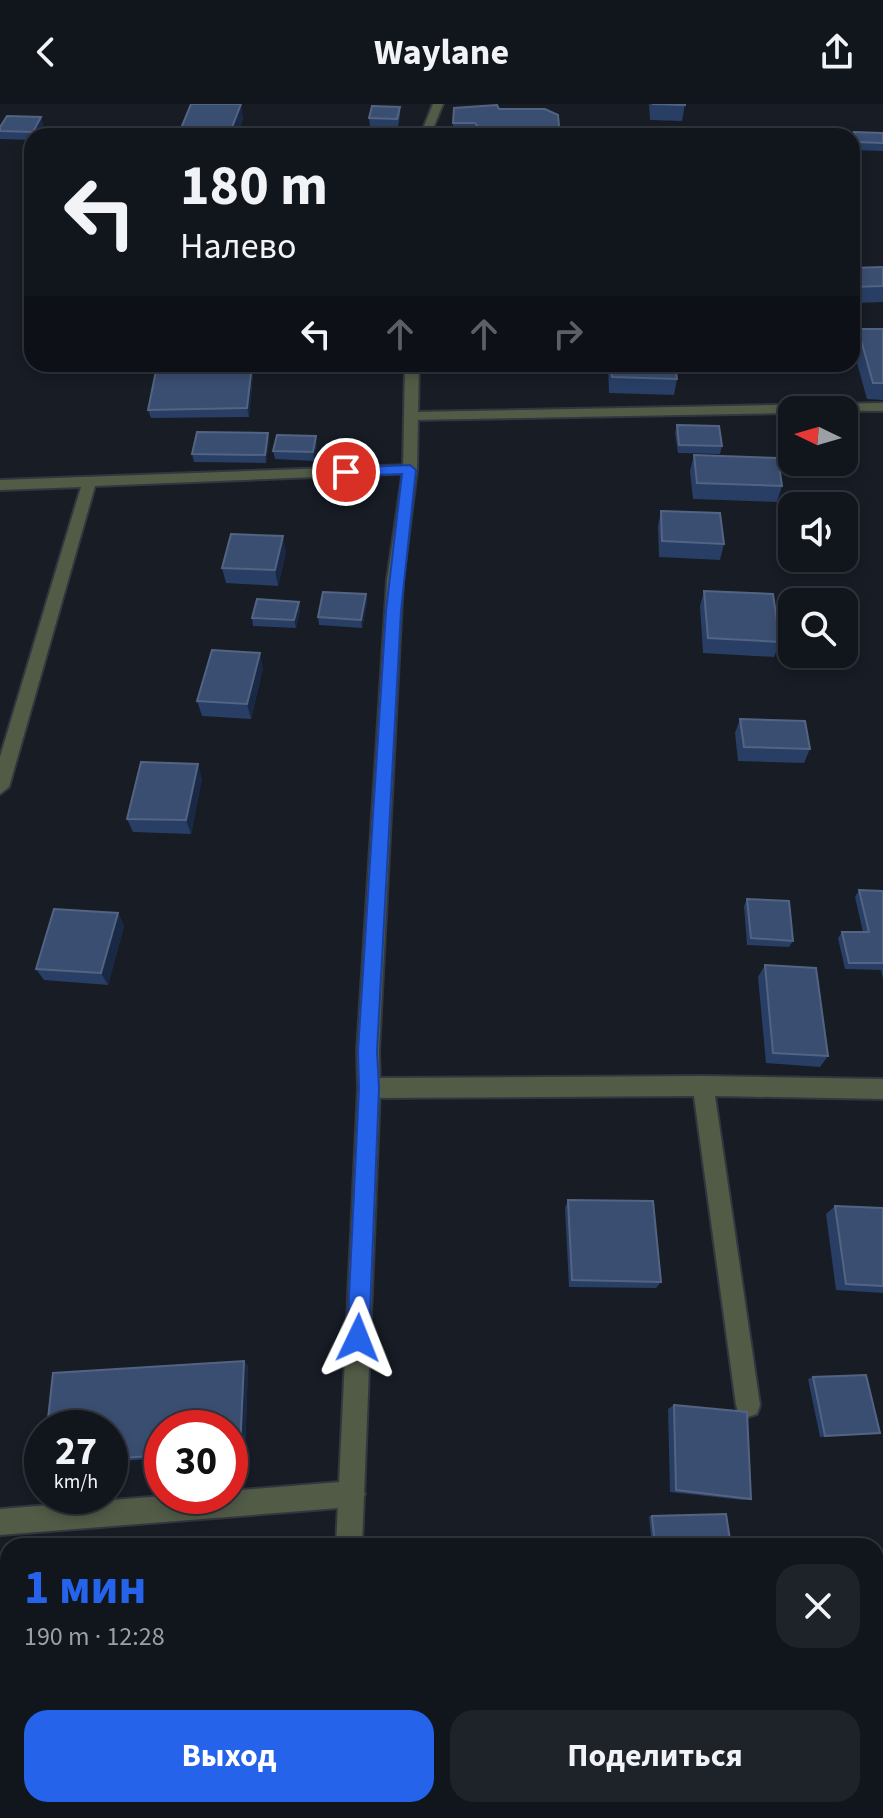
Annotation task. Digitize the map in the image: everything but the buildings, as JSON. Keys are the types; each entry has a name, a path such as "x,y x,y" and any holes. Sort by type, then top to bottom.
{"street":[{"path":"428,128 438,104"},
{"path":"349,1538 369,1088 368,1051 395,580 410,470 412,372"},
{"path":"412,416 883,407"},
{"path":"0,485 410,470"},
{"path":"0,787 89,483"},
{"path":"369,1088 703,1086 883,1089"},
{"path":"703,1086 748,1405"},
{"path":"0,1522 352,1494"}],"route":[{"path":"346,472 410,470 393,611 368,1051 358,1338"}]}
